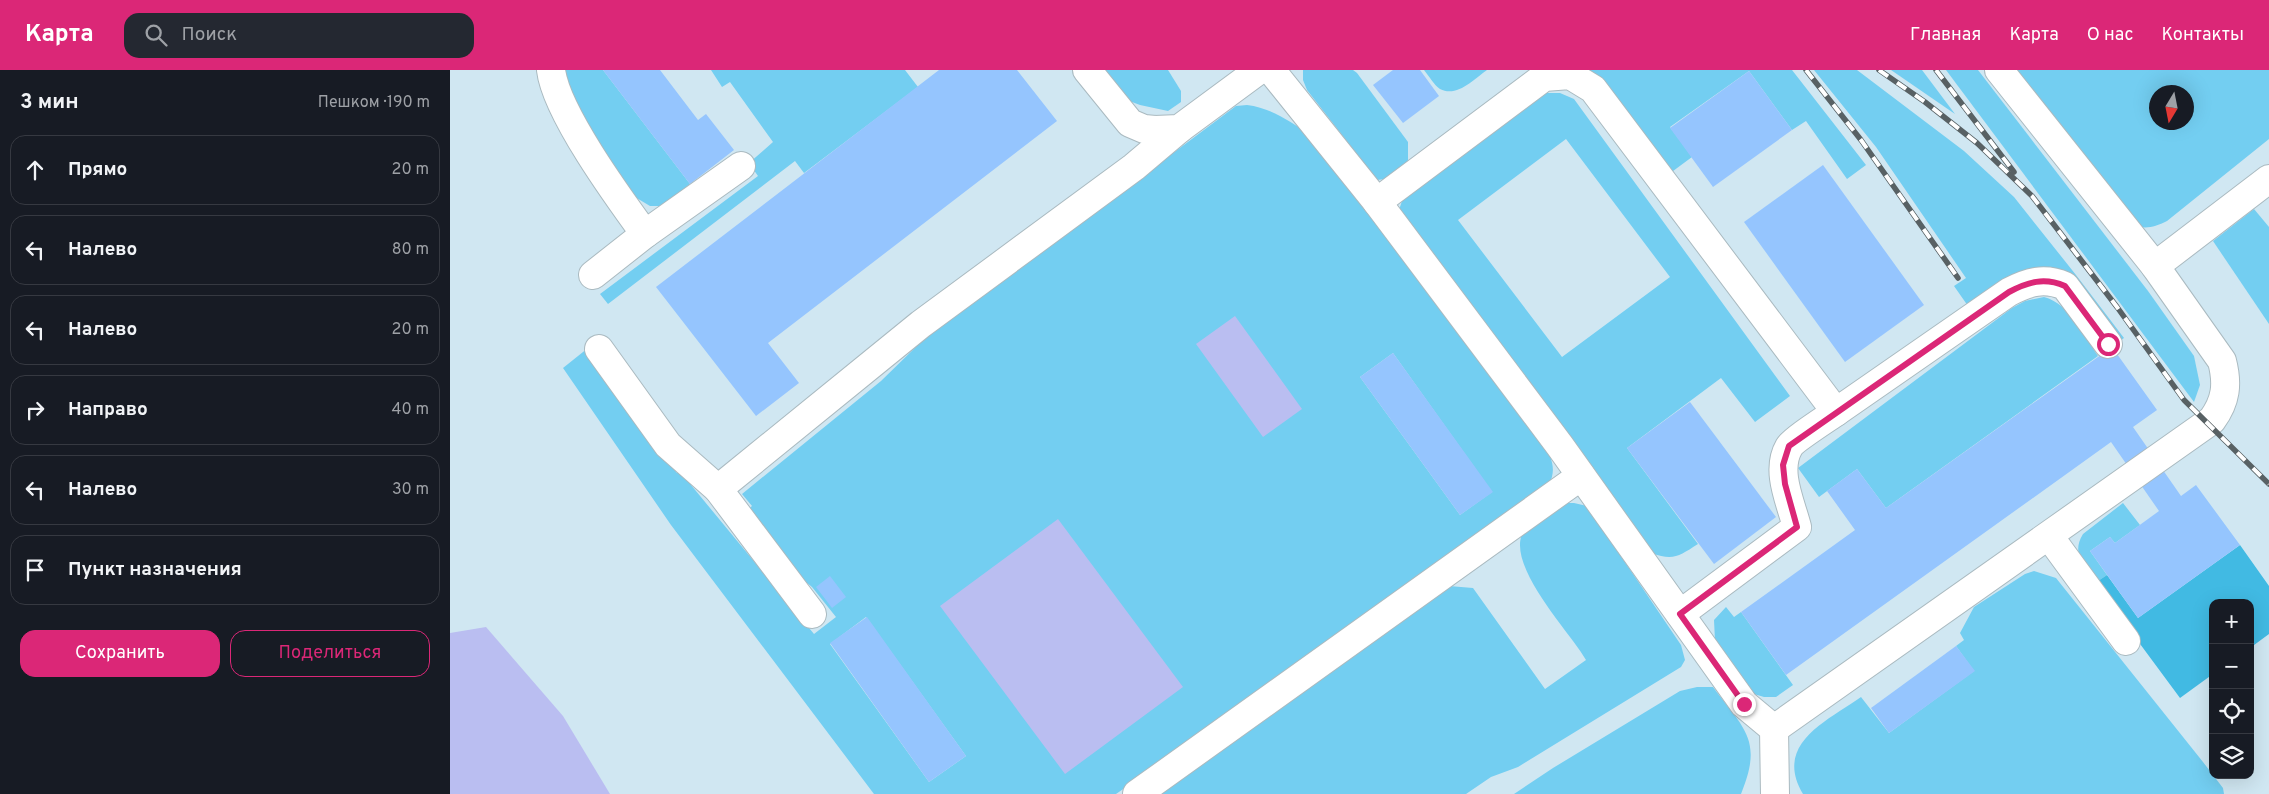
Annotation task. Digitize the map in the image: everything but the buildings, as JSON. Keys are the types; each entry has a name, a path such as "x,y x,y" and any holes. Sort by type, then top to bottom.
{"lane":[{"path":"551,70 553,82 574,126 645,234"},
{"path":"1087,70 1130,123 1144,129 1179,129"},
{"path":"718,489 921,324 1134,166 1179,129 1259,70"},
{"path":"1271,70 1377,202 1581,476 1744,704 1774,729 1775,794"},
{"path":"1774,729 2212,420 2222,407 2226,377 2222,361 2155,266 1999,70"},
{"path":"1377,202 1544,77 1570,75 1593,89 1836,412"},
{"path":"593,275 645,234 741,166"},
{"path":"2155,266 2269,179"},
{"path":"1680,614 1797,527 1785,484 1783,465 1789,446 2009,292 2037,281 2055,282 2065,286 2108,344"},
{"path":"599,349 668,445 718,489 812,614"},
{"path":"1137,794 1581,476"},
{"path":"2049,536 2126,642"}],"shaded area":[{"path":"450,70 2269,70 2269,794 450,794"},
{"path":"558,70 603,70 690,184 663,206 650,206 635,197 574,113"},
{"path":"711,70 905,70 918,87 804,173 795,161 608,304 600,294 758,176 749,163 773,142 730,82 722,87"},
{"path":"1104,70 1168,70 1181,91 1181,102 1168,111 1140,105 1124,99"},
{"path":"1303,70 1353,70 1357,73 1408,142 1408,160 1404,169 1393,178 1377,180 1307,90 1303,80"},
{"path":"1424,70 1487,70 1465,86 1453,91 1446,91 1440,89"},
{"path":"1588,70 1792,70 1866,165 1847,179 1806,121 1792,130 1749,71 1670,127 1692,157 1669,174"},
{"path":"1814,70 1857,70 1964,151 2014,197 2124,338 2121,340 2075,284 1968,306 1954,286 1966,278 1876,147"},
{"path":"1891,70 1922,70 1955,114"},
{"path":"1946,70 1978,70 2148,291 2194,356 2200,385 2194,402"},
{"path":"2005,70 2269,70 2269,139 2167,221 2151,227 2135,226"},
{"path":"1539,93 1560,93 1574,99 1790,396 1755,422 1721,378 1627,448 1698,544 1686,552 1671,557 1651,553 1399,210 1404,195","holes":["1566,139 1670,277 1562,357 1458,220"]},
{"path":"1247,105 1264,109 1280,116 1309,134 1550,456 1553,470 1549,485 1450,563 1116,794 874,794 671,525 563,368 588,348 628,410 677,473 688,467 699,478 691,485 814,634 836,617 812,587 767,550 742,515 752,506 742,494 881,381 922,341 1236,106","holes":["1393,353 1492,492 1460,515 1360,377","866,617 966,756 929,782 830,644"]},
{"path":"2254,209 2269,227 2269,324 2213,241"},
{"path":"2044,297 2061,306 2069,313 2098,356 1886,508 1857,469 1819,497 1798,468 2012,308 2025,301"},
{"path":"1235,316 1302,409 1263,437 1196,344"},
{"path":"1560,503 1574,503 1587,506 1681,645 1685,660 1681,667 1518,767 1491,777 1466,794 1152,794 1449,586 1473,588 1545,689 1586,660 1540,596 1522,558 1520,541 1526,528 1537,518"},
{"path":"2123,503 2140,525 2115,543 2110,537 2090,551 2107,575 2095,583 2080,560 2078,547 2080,541 2083,534"},
{"path":"1058,519 1183,687 1065,774 940,606"},
{"path":"2240,545 2269,586 2269,634 2254,645 2254,599 2209,599 2209,677 2180,698 2095,583 2107,575 2138,618"},
{"path":"2034,571 2056,578 2203,762 2209,770 2209,779 2216,779 2223,788 2224,794 1803,794 1795,776 1795,761 1799,748 1808,736 1833,715 1861,697 1889,733 1974,671 1956,646 1964,640 1960,633 1974,607 2025,574"},
{"path":"1726,607 1734,617 1741,612 1793,685 1776,697 1764,697 1754,694 1715,641 1714,620"},
{"path":"486,627 563,716 610,794 450,794 450,633"},
{"path":"1697,687 1713,687 1734,714 1747,736 1750,748 1750,761 1741,794 1514,794 1553,768 1680,691"}],"railway":[{"path":"1806,70 1861,140 1958,278"},
{"path":"1879,70 1925,102 1977,143 2032,196 2117,307 2184,400 2269,484"},
{"path":"1936,70 2014,172"}],"route":[{"path":"1744,704 1680,614 1797,527 1785,484 1783,465 1789,446 2009,292 2023,285 2037,281 2055,282 2065,286 2108,344"}]}
